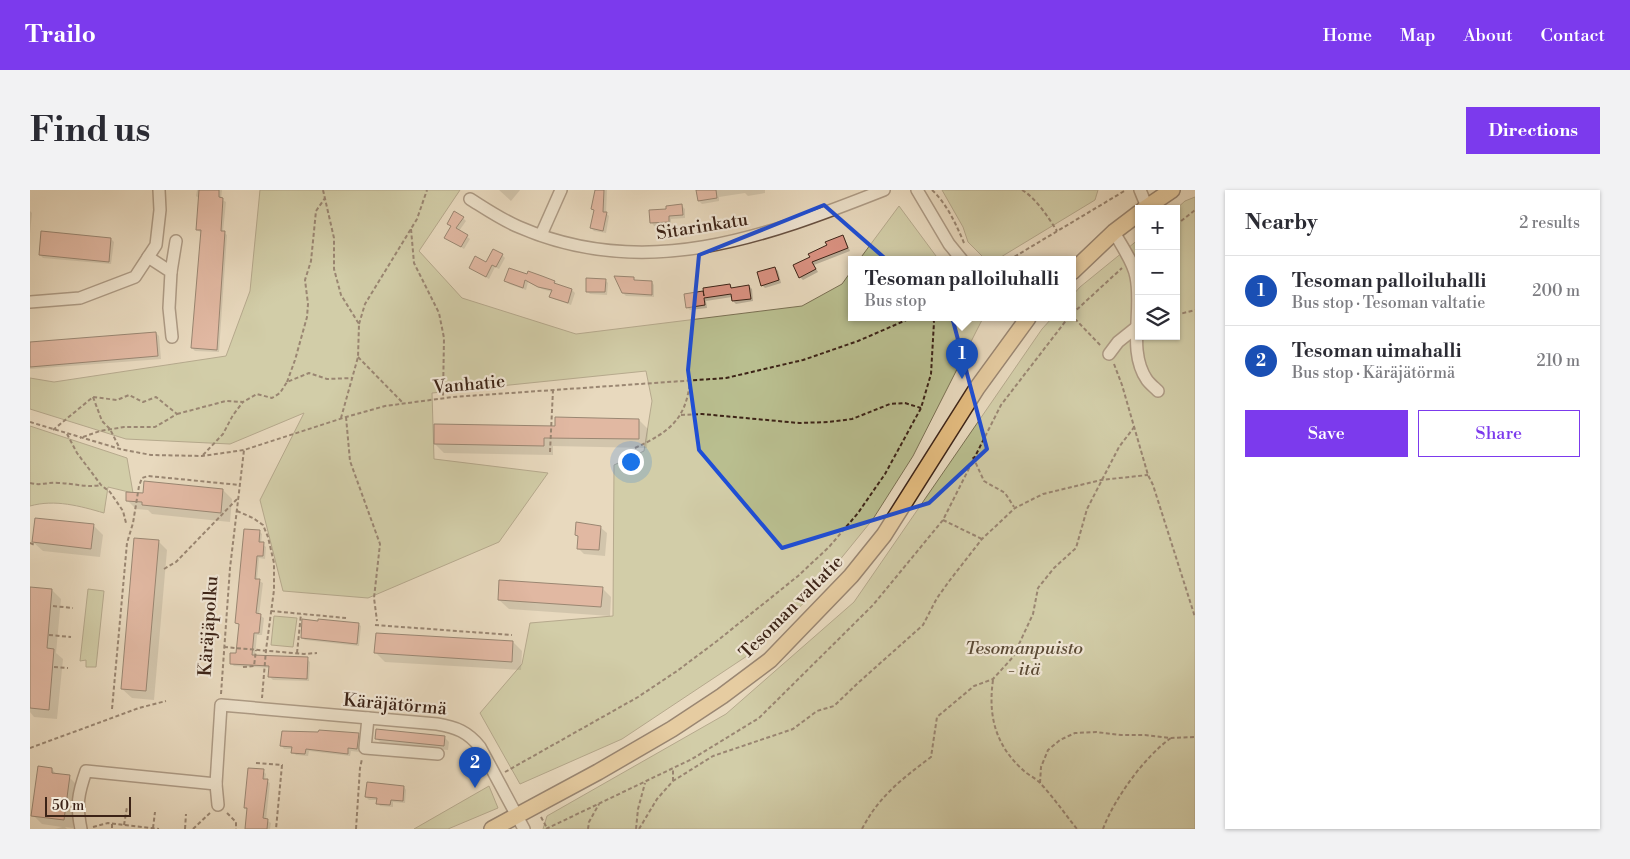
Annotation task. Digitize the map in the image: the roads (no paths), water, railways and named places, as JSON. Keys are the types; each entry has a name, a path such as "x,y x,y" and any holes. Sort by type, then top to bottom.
{"main road":[{"path":"1149,205 1172,190"},
{"path":"1076,268 1114,232 1135,215"},
{"name":"Tesoman valtatie","path":"492,829 598,772 672,729 722,696 770,660 851,576 884,535 977,388 1024,321"}],"street":[{"path":"30,302 80,298 135,277 156,244 160,210 159,190"},
{"path":"541,235 561,190"},
{"name":"Sitarinkatu","path":"470,200 519,227 588,248 623,252 672,252 712,246 787,227 884,190"},
{"path":"917,190 949,244 959,256"},
{"path":"1140,190 1142,205"},
{"path":"1114,232 1136,275 1138,295"},
{"path":"172,337 169,308 171,272 176,241"},
{"path":"148,257 171,272"},
{"path":"1109,354 1118,342 1135,328"},
{"path":"1138,340 1138,358 1148,380 1158,391"},
{"name":"Käräjätörmä","path":"216,784 221,705 452,726 473,738 480,747 524,829"},
{"path":"368,718 365,748 438,754"},
{"path":"81,829 77,812 79,793 86,770 216,784 218,805"}],"place":[{"name":"Tesoman palloiluhalli","path":"962,379"},
{"name":"Tesoman uimahalli","path":"475,788"}],"park label":[{"name":"Tesomanpuisto - itä","path":"1024,658"}]}
